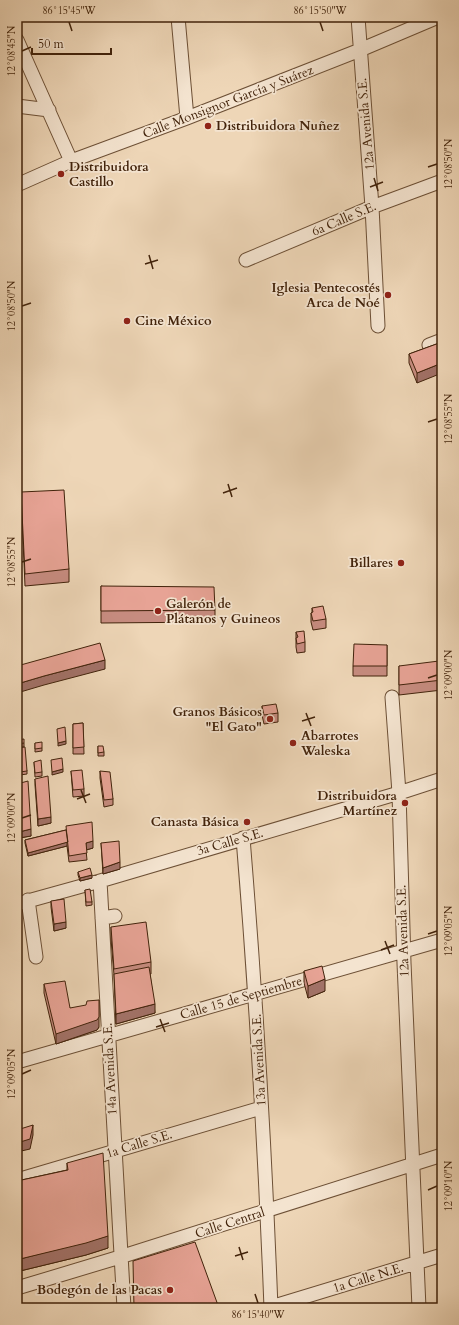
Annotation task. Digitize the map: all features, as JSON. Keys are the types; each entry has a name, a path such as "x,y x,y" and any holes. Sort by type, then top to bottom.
{"street":[{"path":"178,17 187,118"},
{"name":"12a Avenida S.E.","path":"358,17 372,207 378,326"},
{"name":"Calle Monsignor García y Suárez","path":"17,185 72,161 187,118 360,50 438,17"},
{"path":"17,40 72,161"},
{"path":"17,106 49,110"},
{"name":"6a Calle S.E.","path":"246,260 372,207 442,181"},
{"path":"429,345 442,340"},
{"name":"12a Avenida S.E.","path":"392,697 399,793 419,1308"},
{"name":"3a Calle S.E.","path":"23,902 100,881 399,793 442,778"},
{"name":"13a Avenida S.E.","path":"243,838 255,994 268,1211 271,1308"},
{"name":"14a Avenida S.E.","path":"100,881 98,913 103,937 109,1035 109,1094 115,1152 124,1308"},
{"path":"23,902 36,957"},
{"path":"98,913 115,916"},
{"path":"103,937 118,934"},
{"name":"Calle 15 de Septiembre","path":"17,1062 442,940"},
{"name":"1a Calle S.E.","path":"17,1180 261,1108"},
{"name":"Calle Central","path":"17,1288 120,1257 223,1221 268,1211 442,1155"},
{"name":"1a Calle N.E.","path":"271,1308 442,1255"}],"building":[{"path":"442,342 442,363 417,373 409,354"},
{"path":"64,490 69,569 25,574 21,492"},
{"path":"17,499 21,577 17,578"},
{"path":"101,586 214,587 215,610 101,611"},
{"path":"323,606 326,619 313,621 311,613 313,612 312,608"},
{"path":"304,631 305,642 297,644 296,638 298,637 296,632"},
{"path":"100,643 105,660 17,684 17,666"},
{"path":"354,644 387,645 387,666 353,666"},
{"path":"439,661 442,680 399,685 399,666"},
{"path":"276,704 278,713 264,715 262,706"},
{"path":"83,723 84,747 73,748 73,724"},
{"path":"65,727 66,741 58,743 57,729"},
{"path":"24,739 24,743 18,744 17,740"},
{"path":"42,742 42,748 35,749 35,743"},
{"path":"98,746 103,746 104,752 98,753"},
{"path":"25,747 27,771 20,772 18,748"},
{"path":"19,755 20,777 17,778 17,756"},
{"path":"62,758 63,769 52,772 51,760"},
{"path":"41,760 42,772 35,773 34,762"},
{"path":"82,770 84,789 73,790 71,771"},
{"path":"100,771 110,772 113,799 104,800"},
{"path":"48,776 51,817 38,819 35,779"},
{"path":"28,781 31,829 19,832 17,784"},
{"path":"92,822 93,841 86,843 87,853 69,856 66,826"},
{"path":"66,830 68,842 28,853 25,840"},
{"path":"119,841 120,862 103,868 101,843"},
{"path":"90,868 92,875 80,878 78,872"},
{"path":"439,877 442,877 442,916 439,917"},
{"path":"90,889 92,902 86,902 85,890"},
{"path":"64,899 66,922 54,924 51,901"},
{"path":"146,922 151,962 114,969 111,927"},
{"path":"322,966 325,979 308,986 304,971"},
{"path":"149,967 155,1004 116,1014 114,974"},
{"path":"65,981 70,1008 86,1005 87,1001 99,1000 99,1017 97,1020 56,1034 44,984"},
{"path":"33,1125 30,1139 17,1143 17,1130"},
{"path":"103,1153 108,1236 86,1243 20,1259 17,1237 17,1181 68,1170 67,1163"},
{"name":"Bodegón de las Pacas","path":"195,1242 219,1308 134,1308 133,1261"}],"place":[{"name":"Distribuidora Nuñez","path":"208,126"},
{"name":"Distribuidora Castillo","path":"61,174"},
{"name":"Iglesia Pentecostés Arca de Noé","path":"388,295"},
{"name":"Cine México","path":"127,321"},
{"name":"Billares","path":"401,563"},
{"name":"Galerón de Plátanos y Guineos","path":"158,611"},
{"name":"Granos Básicos \"El Gato\"","path":"270,719"},
{"name":"Abarrotes Waleska","path":"293,743"},
{"name":"Distribuidora Martínez","path":"405,803"},
{"name":"Canasta Básica","path":"247,822"},
{"name":"Bodegón de las Pacas","path":"170,1290"}]}
